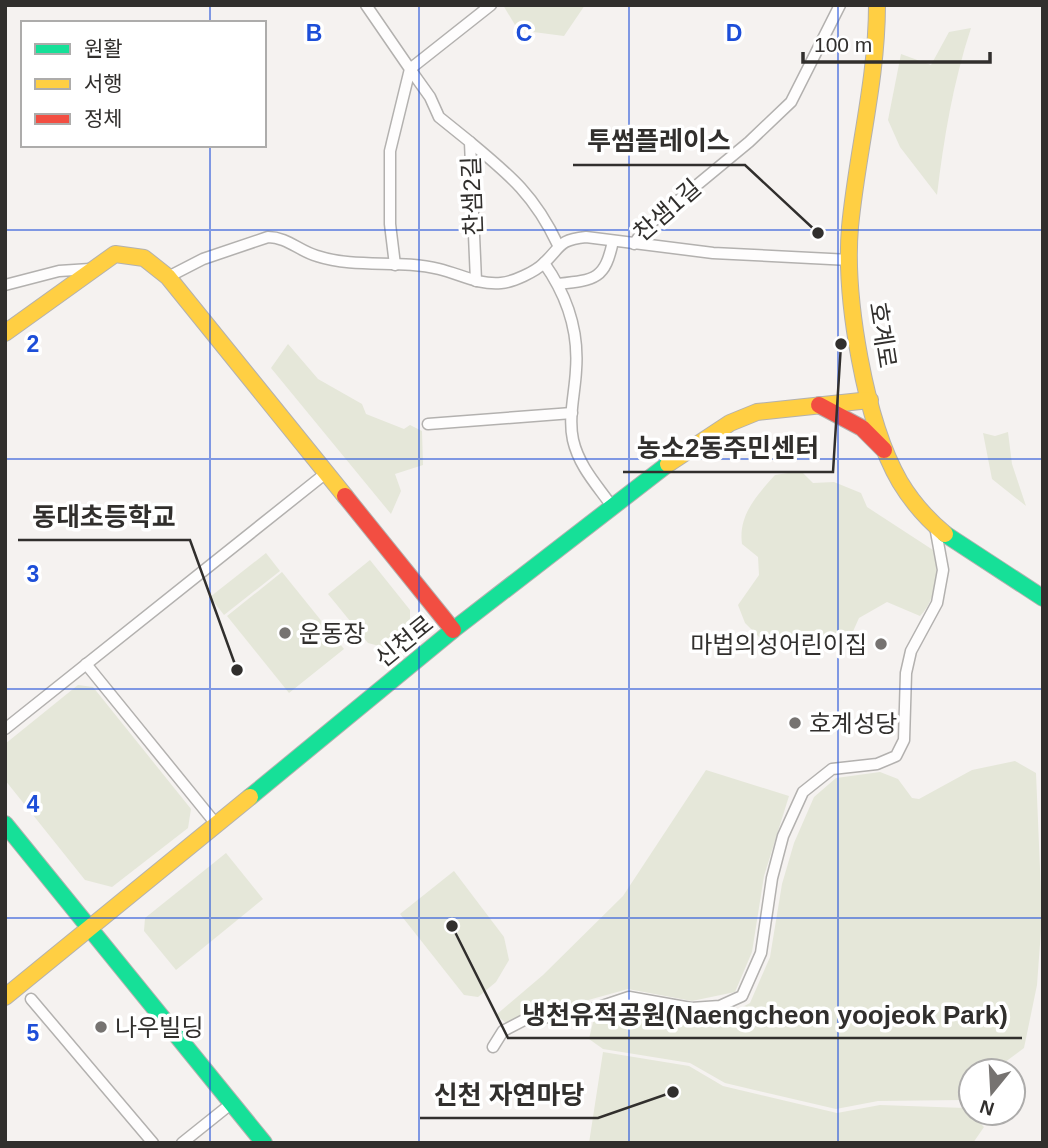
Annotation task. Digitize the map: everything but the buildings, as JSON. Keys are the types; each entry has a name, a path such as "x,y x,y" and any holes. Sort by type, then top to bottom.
{"street":[{"name":"찬샘2길","path":"366,5 429,97 439,117 470,142 476,281"},
{"path":"395,265 390,224 390,151 410,69 491,5"},
{"name":"찬샘1길","path":"558,245 569,238 586,237 634,244 645,228 749,142 791,102 840,5"},
{"name":"호계로","path":"877,5 877,44 854,189 850,260 870,400 885,452 902,486 935,526 1043,598"},
{"path":"168,277 203,258 268,237 279,237 303,251 332,260 420,265 476,281 504,283 544,263 558,245 533,200 470,142"},
{"path":"558,284 587,281 601,273 608,263 613,241"},
{"path":"634,244 713,253 850,260"},
{"path":"5,333 90,269 115,254 131,252 148,258 168,277 453,630"},
{"path":"544,263 558,284 569,309 574,336 577,367 572,439 582,466 611,505"},
{"path":"5,285 59,271 90,269"},
{"name":"신천로","path":"5,997 453,630 611,505 730,423 757,412 870,400"},
{"path":"817,404 862,428 885,452"},
{"path":"428,424 572,413"},
{"path":"5,729 326,473"},
{"path":"493,1047 503,1031 526,1019 575,1015 629,997 691,1009 720,1006 742,996 761,953 772,878 783,836 803,792 832,769 877,764 896,756 904,740 906,673 911,652 937,603 943,570 935,526"},
{"path":"86,664 216,824"},
{"path":"5,824 264,1143"},
{"path":"31,999 153,1143"},
{"path":"182,1143 232,1103"}],"shaded area":[{"path":"503,5 585,5 564,36 518,30"},
{"path":"971,28 950,110 937,195 900,147 888,120 901,54 931,65 949,32"},
{"path":"288,344 318,379 362,404 366,414 404,429 410,425 422,431 423,465 395,474 401,491 391,514 271,368"},
{"path":"1008,432 1012,464 1026,506 992,479 983,433 995,436"},
{"path":"801,471 813,483 834,482 861,493 867,507 933,550 935,585 933,594 920,616 887,602 859,618 846,647 827,635 794,645 769,637 761,639 745,623 738,605 759,575 758,557 742,544 746,515 775,475"},
{"path":"266,553 280,571 224,615 210,597"},
{"path":"370,560 410,610 410,637 394,650 368,643 328,594"},
{"name":"운동장","path":"282,572 344,649 289,693 227,616"},
{"path":"78,685 93,687 191,809 188,828 112,887 85,880 5,780 5,744"},
{"path":"1015,761 1036,773 1042,917 1037,985 1024,1048 1012,1057 957,1057 957,1100 878,1101 836,1109 725,1083 690,1063 603,1049 589,1039 593,1022 630,1010 688,1018 727,1015 750,1003 770,957 782,884 794,843 814,797 836,778 880,772 898,779 912,798 919,799 972,770"},
{"path":"706,770 789,796 764,876 752,952 735,992 692,1001 628,989 574,1004 526,1012 506,1023 496,1015 543,975 623,896"},
{"path":"226,853 263,899 176,970 144,931 145,918"},
{"path":"454,871 504,937 509,960 496,982 478,997 464,995 400,914"},
{"path":"603,1052 689,1066 723,1086 837,1113 880,1105 957,1108 957,1127 984,1127 973,1143 589,1143"}],"traffic: fast":[{"path":"250,797 453,630 668,464"},
{"path":"945,534 1043,598"},
{"path":"5,824 264,1143"}],"traffic: slow":[{"path":"877,5 874,61 850,227 850,288 854,323 867,393 888,457 910,496 945,534"},
{"path":"5,333 115,254 144,258 168,277 345,496"},
{"path":"668,464 730,423 757,412 870,400"},
{"path":"5,997 250,797"}],"traffic: jam":[{"path":"819,405 862,428 884,450"},
{"path":"345,496 453,630"}],"place":[{"name":"투썸플레이스","path":"818,233"},
{"name":"농소2동주민센터","path":"841,344"},
{"name":"운동장","path":"285,633"},
{"name":"마법의성어린이집","path":"881,644"},
{"name":"동대초등학교","path":"237,670"},
{"name":"호계성당","path":"795,723"},
{"name":"냉천유적공원(Naengcheon yoojeok Park)","path":"452,926"},
{"name":"나우빌딩","path":"101,1027"},
{"name":"신천 자연마당","path":"673,1092"}]}
